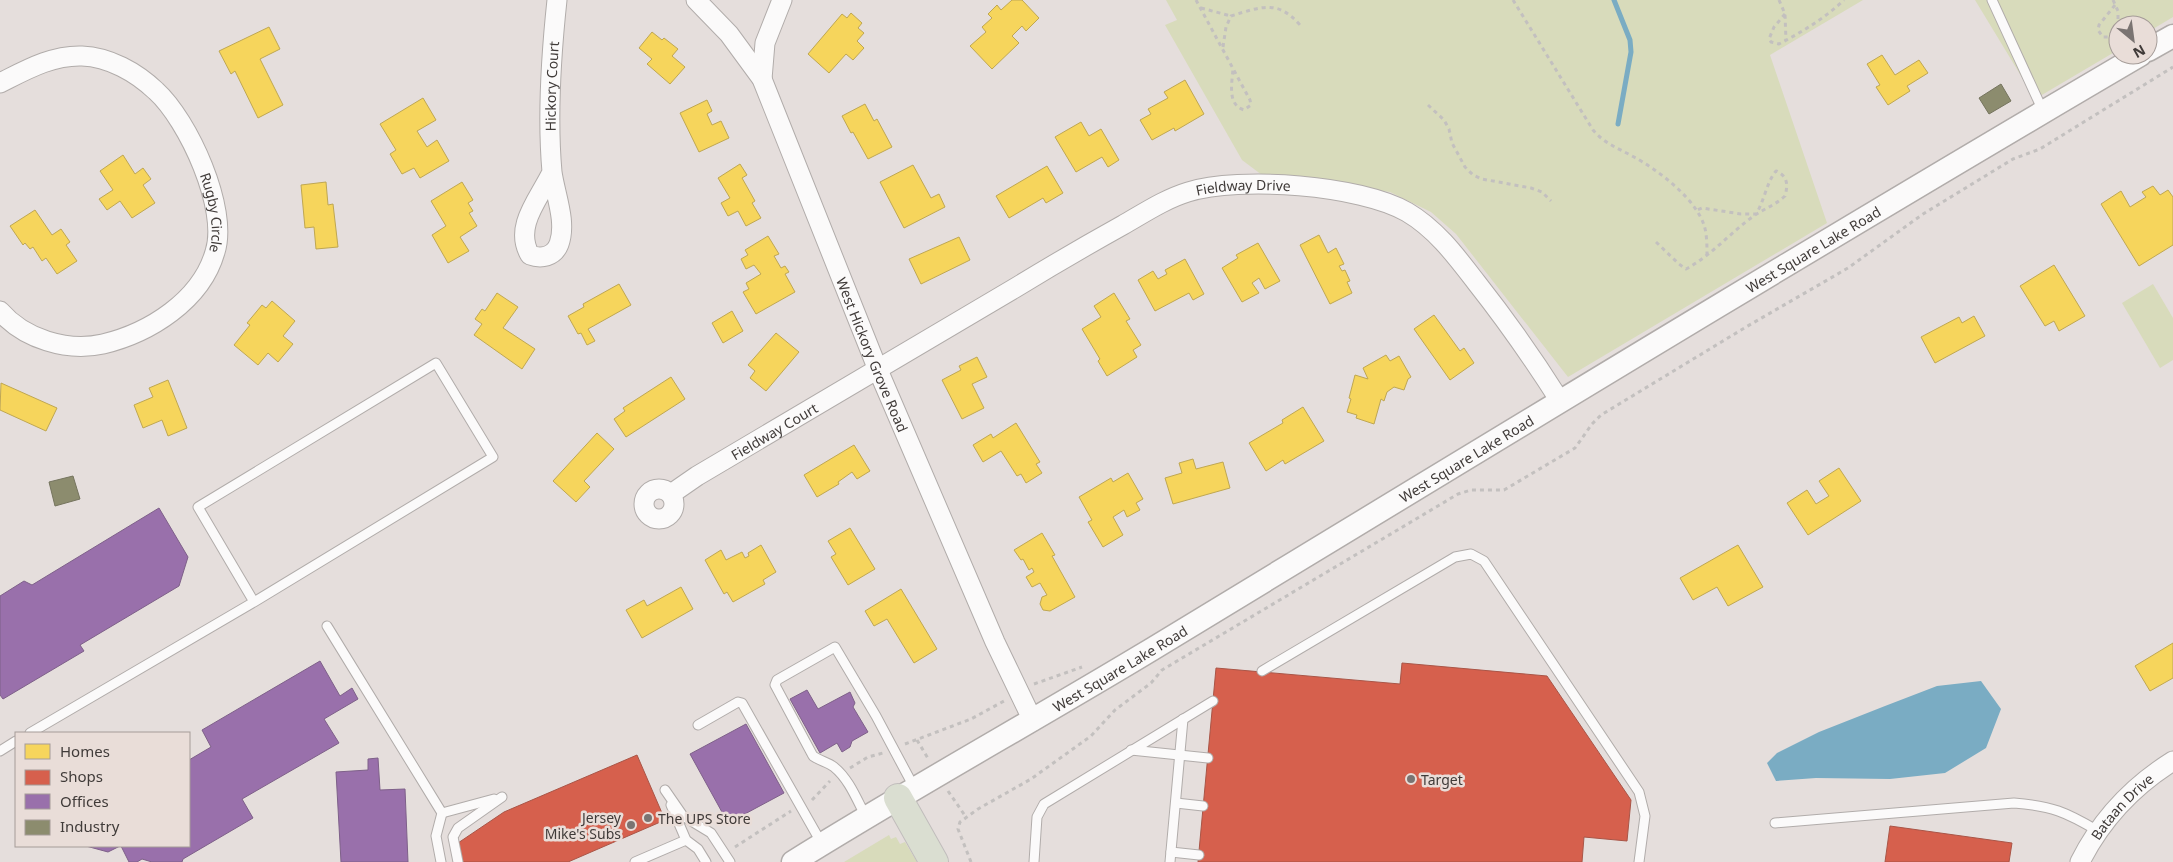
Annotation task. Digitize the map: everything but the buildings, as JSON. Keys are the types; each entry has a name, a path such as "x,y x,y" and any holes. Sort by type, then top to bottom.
{"highway":[{"path":"906,794 934,862"}],"street":[{"name":"Hickory Court","path":"552,172 550,88 557,0"},
{"name":"West Hickory Grove Road","path":"696,0 729,34 762,79 878,370 995,642 1033,721"},
{"path":"762,79 765,43 782,0"},
{"path":"2158,44 2173,36"},
{"name":"Rugby Circle","path":"0,82 27,69 63,57 83,56 104,60 137,75 157,92 174,113 198,155 214,199 218,239 210,265 193,292 167,316 133,335 94,346 73,348 58,345 19,327 6,318 0,310"},
{"name":"West Square Lake Road","path":"792,862 1033,721 1560,401 2123,65"},
{"name":"Fieldway Drive","path":"878,370 1088,244 1163,203 1186,193 1212,186 1262,184 1358,195 1392,205 1418,219 1440,239 1472,277 1531,355 1560,401"},
{"name":"Fieldway Court","path":"671,494 697,476 878,370"},
{"name":"Bataan Drive","path":"2080,862 2098,831 2114,810 2135,789 2173,761"}],"lane":[{"path":"1992,0 2044,112"},
{"path":"32,732 254,602 493,457 436,363 198,507 254,602"},
{"path":"1262,672 1455,557 1471,554 1484,561 1639,792 1645,816 1639,862"},
{"path":"327,626 442,813 436,836 441,862"},
{"path":"866,817 842,773 831,764 820,762 813,756 775,681 832,647 837,648 876,716 906,794"},
{"path":"1034,862 1037,817 1044,804 1213,701"},
{"path":"698,725 738,702 742,703 822,844"},
{"path":"1170,862 1183,719"},
{"path":"0,751 15,742"},
{"path":"1131,750 1208,758"},
{"path":"706,862 698,849 686,840 664,790 683,816 711,833 730,862"},
{"path":"442,813 502,797 458,828 453,837 458,862"},
{"path":"1176,803 1203,806"},
{"path":"1775,823 2014,803 2039,805 2067,813 2098,831"},
{"path":"635,862 686,840"},
{"path":"1172,852 1199,855"}],"path":[{"path":"1196,0 1250,100 1251,105 1244,110 1240,109 1233,100 1233,69"},
{"path":"1512,0 1593,130 1601,139 1635,157 1663,177 1697,210 1705,226 1707,255"},
{"path":"1779,0 1786,14 1786,41"},
{"path":"1786,14 1774,27 1769,39 1771,42 1779,44 1786,41 1830,14 1844,0"},
{"path":"2113,0 2118,15"},
{"path":"1201,8 1231,16 1274,4 1291,12 1300,25"},
{"path":"2108,37 2103,37 2098,30 2099,25 2115,5"},
{"path":"1223,48 1226,27 1231,16"},
{"path":"971,862 958,830 960,822 1031,779 1091,736 1115,710 1151,682 1162,670 1458,494 1471,490 1504,490 1575,448 1601,415 1718,346 1746,326 1848,268 1923,214 2013,159 2040,149 2173,67"},
{"path":"1428,105 1444,120 1449,129 1452,143 1465,167 1473,175 1482,179 1531,188 1542,192 1551,201"},
{"path":"1656,242 1679,264 1686,268 1707,255 1756,214 1774,206 1785,196 1787,181 1783,174 1776,171 1772,175 1764,201 1756,214"},
{"path":"1697,210 1702,208 1741,214 1756,214"},
{"path":"903,745 971,720 1007,699"},
{"path":"917,740 923,750"},
{"path":"852,767 889,750"},
{"path":"812,800 835,778"},
{"path":"953,798 966,817"},
{"path":"736,846 792,810"}],"green space":[{"path":"1166,0 1863,0 1770,55 1827,223 1568,377 1456,234 1431,212 1390,192 1262,175 1242,160 1165,25 1177,20"},
{"path":"1975,0 2173,0 2173,17 2158,26 2158,15 2108,15 2108,56 2035,99"},
{"path":"2153,284 2173,318 2173,360 2160,368 2122,303"},
{"path":"889,835 891,839 896,837 900,844 905,842 917,862 844,862"}],"water":[{"path":"1981,681 2001,709 1986,748 1945,773 1890,779 1816,778 1776,781 1767,763 1777,753 1819,732 1937,686"}],"waterway":[{"path":"1614,0 1630,40 1631,52 1618,124"}],"place":[{"name":"Target","path":"1411,779"},
{"name":"The UPS Store","path":"648,818"},
{"name":"Jersey Mike's Subs","path":"631,825"}]}
